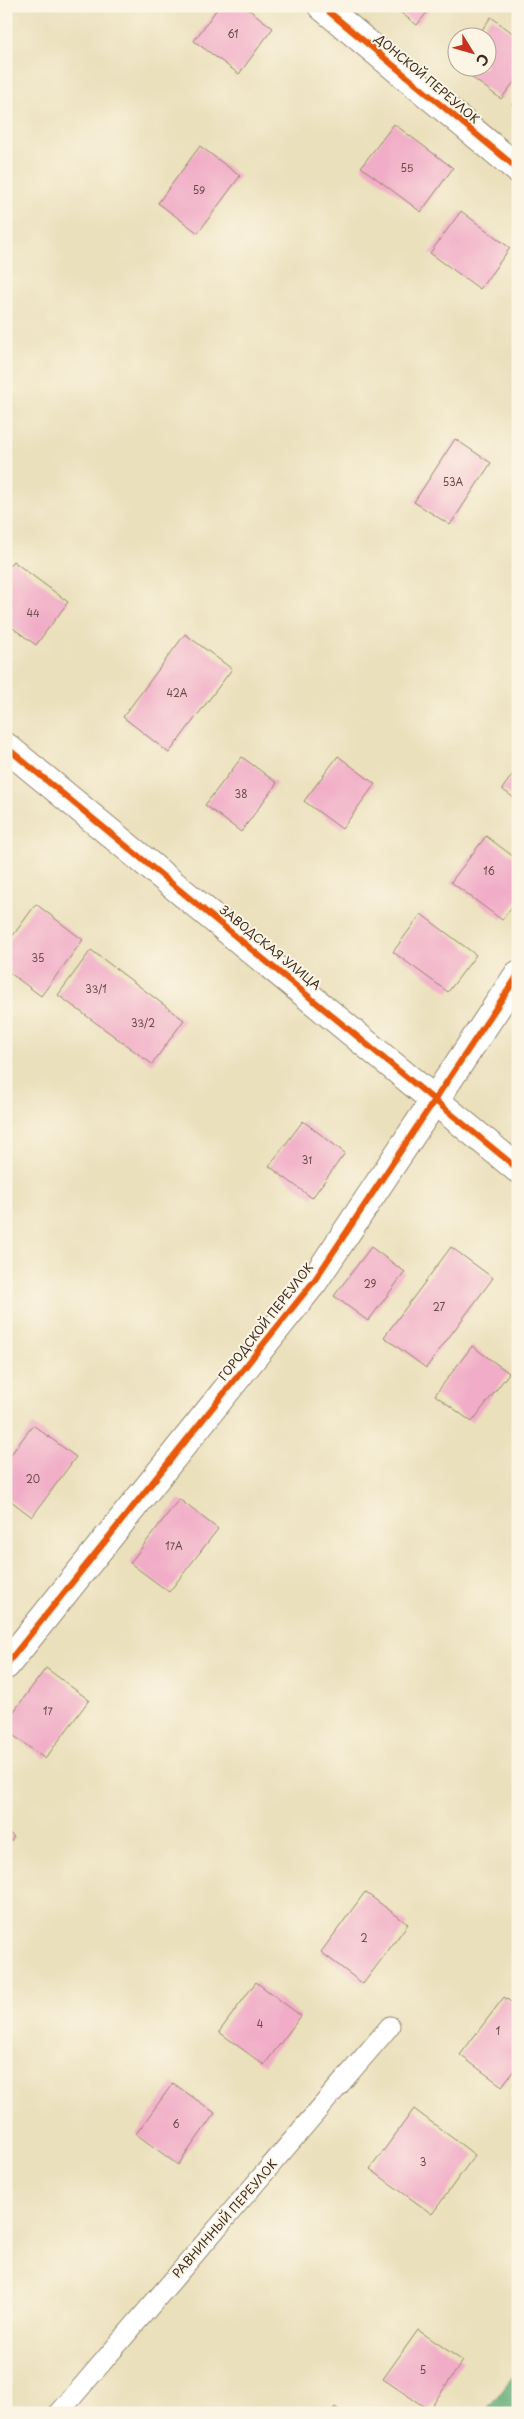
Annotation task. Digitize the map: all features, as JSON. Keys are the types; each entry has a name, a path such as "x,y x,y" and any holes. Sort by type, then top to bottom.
{"street":[{"name":"ДОНСКОЙ ПЕРЕУЛОК","path":"322,6 518,169"},
{"name":"ЗАВОДСКАЯ УЛИЦА","path":"6,746 518,1169"},
{"name":"ГОРОДСКОЙ ПЕРЕУЛОК","path":"6,1665 314,1281 518,975"}],"lane":[{"name":"РАВНИННЫЙ ПЕРЕУЛОК","path":"59,2413 390,2026"}],"green space":[{"path":"518,2370 518,2413 484,2413"}],"building":[{"path":"219,6 244,6 273,28 239,74 194,41"},
{"path":"392,6 432,6 417,25"},
{"path":"491,17 518,37 518,77 501,99 473,78 496,78 496,28 483,28"},
{"path":"518,97 518,109 512,105"},
{"path":"394,124 453,168 421,212 361,167"},
{"path":"200,146 240,176 198,233 158,203"},
{"path":"461,211 510,248 480,289 430,253"},
{"path":"455,439 491,463 450,525 414,502"},
{"path":"13,561 68,602 36,645 6,623 6,570"},
{"path":"185,634 232,669 169,753 123,717"},
{"path":"338,756 375,784 342,829 304,801"},
{"path":"242,757 277,783 241,832 205,805"},
{"path":"518,767 518,801 502,789"},
{"path":"486,836 518,860 518,899 502,920 451,882"},
{"path":"36,904 83,940 41,996 6,970 6,945"},
{"path":"421,914 476,955 448,992 393,952"},
{"path":"91,950 184,1020 152,1064 58,995"},
{"path":"303,1121 345,1153 312,1198 269,1166"},
{"path":"371,1247 405,1272 368,1321 334,1296"},
{"path":"451,1247 493,1278 426,1368 384,1337"},
{"path":"472,1346 509,1373 472,1422 435,1395"},
{"path":"33,1425 76,1457 32,1517 6,1497 6,1461"},
{"path":"179,1499 218,1529 169,1592 130,1563"},
{"path":"46,1668 89,1700 45,1759 6,1730 6,1722"},
{"path":"6,1831 14,1837 6,1847"},
{"path":"365,1892 408,1924 363,1984 321,1952"},
{"path":"256,1982 301,2016 264,2065 219,2032"},
{"path":"504,1997 518,2007 518,2065 502,2086 460,2055"},
{"path":"173,2083 215,2113 178,2165 136,2134"},
{"path":"414,2109 475,2155 432,2214 370,2169"},
{"path":"418,2330 463,2361 429,2410 383,2379"},
{"path":"335,2407 343,2413 331,2413"}],"cycle path":[{"path":"322,6 518,169"},
{"path":"6,747 518,1169"},
{"path":"6,1665 314,1281 518,975"}]}
